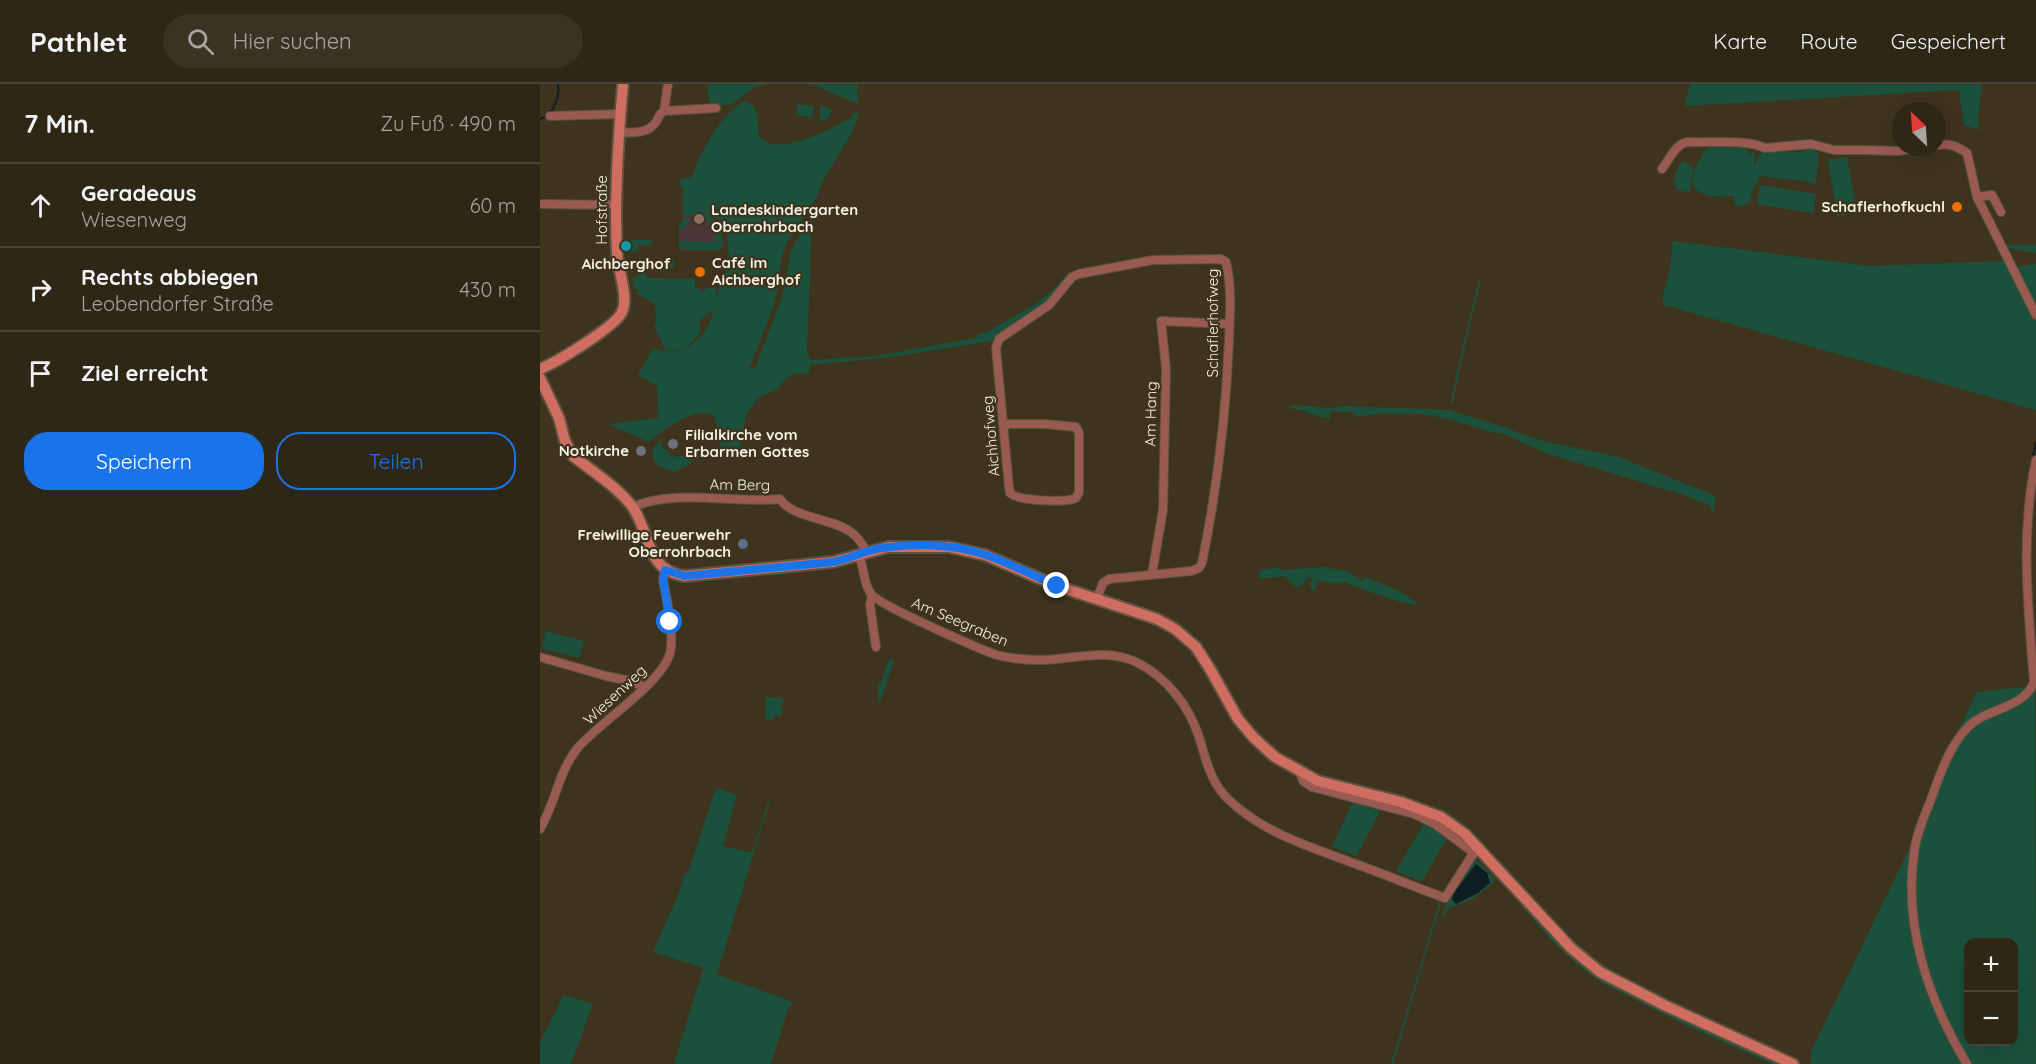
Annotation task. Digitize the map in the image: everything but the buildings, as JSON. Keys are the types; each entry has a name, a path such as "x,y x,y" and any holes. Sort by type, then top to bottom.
{"main road":[{"name":"Hofstraße","path":"540,369 603,330 618,318 623,310 624,296 617,251 617,205 623,84"},
{"path":"540,378 559,418 565,441 573,456 633,507 653,554 665,570 685,576 833,562 899,546 964,549 985,555 1057,586 1157,619 1186,638 1203,656 1243,726 1271,753 1300,772 1326,784 1401,802 1433,813 1458,828 1571,948 1610,979 1793,1064"}],"street":[{"path":"664,111 668,84"},
{"path":"619,132 635,133 646,129 654,124 664,111 716,108"},
{"path":"550,116 620,114"},
{"path":"1662,169 1676,147 1688,142 1737,144 1765,148 1811,144 1834,150 1892,151"},
{"path":"1946,143 1955,145 1967,153 1977,197 2036,315"},
{"path":"1977,197 1992,195 2001,212"},
{"path":"540,204 617,205"},
{"name":"Schaflerhofweg","path":"997,342 1006,332 1053,302 1075,276 1160,259 1225,260 1229,324 1225,420 1219,472 1203,560 1199,568 1152,574"},
{"name":"Am Hang","path":"1152,574 1163,510 1166,368 1161,321 1229,324"},
{"name":"Aichhofweg","path":"997,342 1003,424 1011,495 1017,498 1067,501 1076,498 1079,492 1079,433 1076,427 1003,424"},
{"path":"1967,1064 1937,1009 1925,972 1913,913 1911,879 1915,845 1950,753 1969,726 2017,701 2032,688 2034,682 2025,574 2030,497 2036,460"},
{"name":"Am Berg","path":"633,507 664,500 780,499 787,507 848,530 859,539 863,553"},
{"path":"863,553 868,589 872,596 870,605 876,647"},
{"name":"Wiesenweg","path":"540,830 564,769 577,749 645,687 663,668 671,653 671,628 663,579 665,570"},
{"path":"1097,598 1102,584 1107,580 1152,574"},
{"name":"Am Seegraben","path":"872,596 908,616 988,652 1042,660 1085,655 1121,657 1149,670 1172,690 1193,723 1209,771 1226,797 1265,827 1296,841 1445,898 1471,857 1479,849"},
{"path":"540,657 645,687"}],"shaded area":[{"name":"Landeskindergarten Oberrohrbach","path":"683,187 707,216 721,222 724,246 720,251 679,250"},
{"path":"1476,864 1487,873 1490,883 1478,893 1456,904 1452,899 1453,894"}],"green space":[{"path":"707,84 766,84 754,88 732,104 710,107"},
{"path":"810,84 857,84 858,104 814,85"},
{"path":"1690,84 1982,84 1978,121 1980,130 1964,125 1959,90 1685,106"},
{"path":"744,101 756,110 759,136 766,142 776,144 787,144 811,137 845,121 853,116 853,112 858,113 850,136 823,181 817,197 786,244 780,263 780,279 774,305 749,369 755,368 782,298 791,251 808,220 812,220 807,353 811,360 875,356 975,338 979,333 987,332 1037,303 1052,291 1068,273 1127,261 1077,272 1052,300 991,341 892,357 810,365 809,373 793,374 782,382 778,389 757,398 746,416 739,453 721,451 715,417 707,413 684,418 649,442 608,424 658,418 657,386 638,375 653,348 666,351 654,326 656,322 655,304 638,294 638,289 634,289 632,279 645,269 647,278 695,279 695,287 700,287 700,293 707,288 716,288 716,299 729,257 726,222 711,217 721,228 723,246 720,250 686,250 686,247 681,250 679,246 679,223 682,223 682,218 689,220 690,223 686,223 686,228 680,228 680,241 715,242 715,229 710,228 711,224 703,218 683,215 683,187 679,186 681,179 692,177 706,145 719,125","holes":["714,310 706,330 685,348 699,335 700,320"]},
{"path":"797,104 814,106 812,118 796,115"},
{"path":"820,105 832,110 829,117 820,122"},
{"path":"1709,147 1746,148 1750,158 1750,154 1755,151 1755,165 1759,154 1765,153 1765,150 1789,148 1788,153 1812,148 1819,154 1816,182 1815,184 1759,176 1750,203 1740,207 1735,205 1734,196 1705,195 1692,184 1697,164"},
{"path":"1847,157 1857,213 1837,216 1828,160"},
{"path":"1685,161 1694,168 1689,192 1678,189 1674,182 1678,167 1681,162"},
{"path":"1760,185 1816,194 1813,213 1757,204"},
{"path":"631,240 652,240 652,245 638,245 638,249 634,252 631,251"},
{"path":"1673,241 1870,266 2007,261 2036,321 2036,410 1664,305 1662,299 1669,273"},
{"path":"2006,245 2036,245 2036,253 2008,248"},
{"path":"674,260 674,267 647,268 648,265 658,267 658,263 655,262"},
{"path":"2036,264 2036,308 2016,267"},
{"path":"1479,278 1480,282 1452,403 1450,403"},
{"path":"1294,405 1331,408 1343,406 1449,410 1539,440 1619,457 1716,496 1713,513 1709,505 1684,495 1548,454 1500,432 1499,434 1421,414 1382,413 1355,417 1355,413 1330,411 1330,419 1307,413 1307,411 1289,408 1288,410 1289,407"},
{"path":"661,439 662,448 669,452 669,457 684,456 693,462 675,472 658,466 653,458 653,448"},
{"path":"1277,567 1281,570 1325,567 1344,571 1362,581 1365,577 1393,588 1418,605 1400,602 1348,584 1348,582 1335,584 1314,579 1318,584 1314,591 1310,587 1312,578 1308,577 1301,586 1296,587 1284,576 1259,579 1259,573 1263,570"},
{"path":"546,631 584,641 579,658 541,648"},
{"path":"889,659 894,660 880,702 878,702 878,684 881,683"},
{"path":"2035,686 2036,1064 1811,1064 1811,1052 1950,764 1948,751 1977,692"},
{"path":"765,697 783,698 781,716 773,716 773,720 766,720"},
{"path":"716,788 737,795 723,846 752,853 770,800 717,973 791,1001 771,1064 674,1064 703,969 707,969 653,952 685,873 688,873"},
{"path":"1352,803 1381,809 1357,856 1332,847"},
{"path":"1424,823 1448,836 1422,881 1396,872"},
{"path":"1479,856 1583,963 1785,1064 1772,1064 1687,1026 1600,982 1549,938"},
{"path":"1475,858 1495,879 1473,899 1449,908 1440,921 1449,896","holes":["1476,864 1487,873 1490,880 1478,893 1456,903 1455,890"]},
{"path":"1437,899 1440,901 1440,906 1393,1064 1391,1064 1438,907"},
{"path":"564,995 593,1004 571,1064 540,1064 540,1042"}],"waterway":[{"path":"540,119 549,114 555,105 558,84"},
{"path":"2033,458 2036,443"}],"place":[{"name":"Schaflerhofkuchl","path":"1957,207"},
{"name":"Landeskindergarten Oberrohrbach","path":"699,219"},
{"name":"Aichberghof","path":"626,246"},
{"name":"Café im Aichberghof","path":"700,272"},
{"name":"Filialkirche vom Erbarmen Gottes","path":"673,444"},
{"name":"Notkirche","path":"641,451"},
{"name":"Freiwillige Feuerwehr Oberrohrbach","path":"743,544"}],"route":[{"path":"670,622 663,579 665,570 685,576 833,562 871,550 894,546 949,547 973,551 990,556 1057,586"}]}
